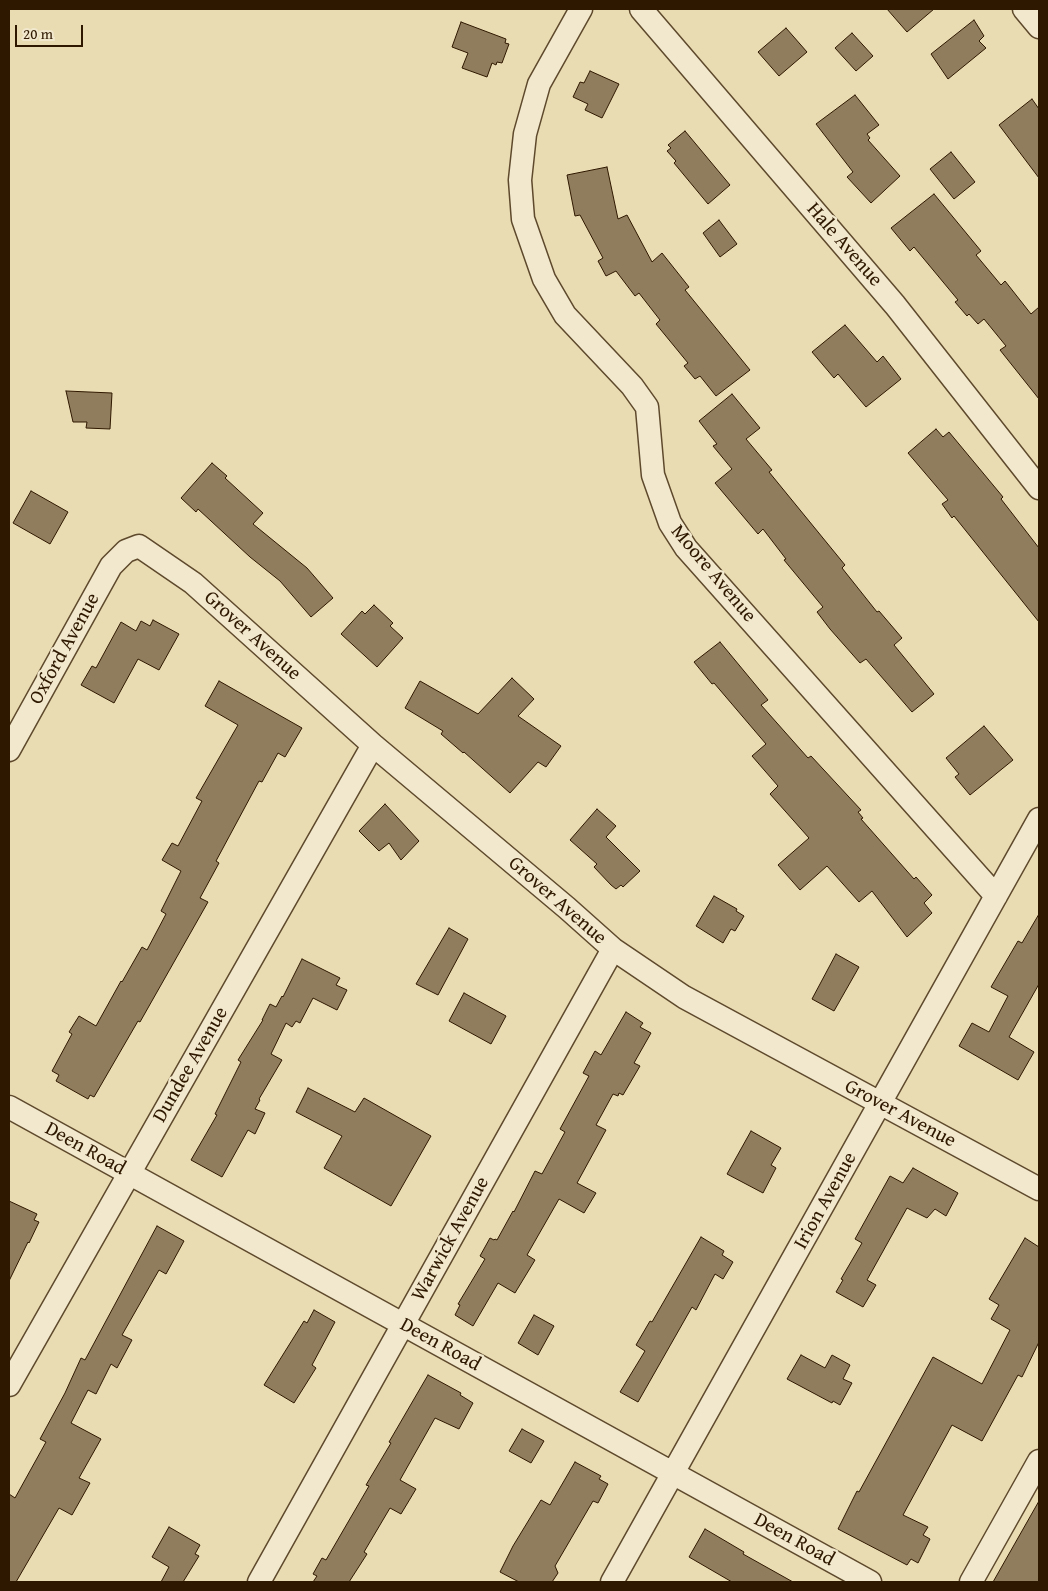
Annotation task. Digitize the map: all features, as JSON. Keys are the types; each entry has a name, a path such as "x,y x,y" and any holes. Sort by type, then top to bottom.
{"street":[{"name":"Moore Avenue","path":"581,9 539,84 525,134 520,180 524,219 544,279 565,315 632,386 647,407 653,475 670,523 686,548 996,896"},
{"name":"Hale Avenue","path":"641,9 895,306 1039,488"},
{"path":"1024,9 1039,27"},
{"name":"Grover Avenue","path":"126,551 140,546 193,583 373,744 613,949 684,997 1039,1189"},
{"name":"Oxford Avenue","path":"9,750 111,566 126,551"},
{"name":"Dundee Avenue","path":"9,1385 373,744"},
{"name":"Irion Avenue","path":"612,1582 1039,819"},
{"name":"Warwick Avenue","path":"260,1582 613,949"},
{"name":"Deen Road","path":"9,1107 870,1582"},
{"path":"972,1582 1039,1460"}],"building":[{"path":"887,9 934,9 907,32"},
{"path":"974,20 984,36 979,41 986,48 948,79 931,54"},
{"path":"461,22 506,39 505,43 509,44 502,63 497,62 496,65 492,63 487,77 462,68 468,53 452,47"},
{"path":"786,28 807,52 779,76 758,52"},
{"path":"852,33 873,56 856,71 835,48"},
{"path":"590,71 619,84 602,118 585,110 588,104 573,97 580,82 584,83"},
{"path":"855,95 879,125 867,134 870,138 868,140 900,176 871,203 847,177 853,172 816,124"},
{"path":"1032,99 1039,109 1039,178 999,125"},
{"path":"685,131 730,185 708,204 674,163 676,161 667,151 671,148 668,145"},
{"path":"951,152 975,182 954,199 930,169"},
{"path":"607,167 618,219 627,215 652,262 662,253 689,287 685,290 750,370 716,396 700,376 695,379 684,366 688,363 656,324 660,320 639,293 635,296 616,271 606,276 598,261 603,258 580,215 575,216 567,175"},
{"path":"934,194 981,251 976,255 1001,285 1005,281 1031,314 1039,307 1039,399 1000,350 1006,346 984,319 978,324 969,314 967,316 955,302 958,300 914,247 910,251 891,228"},
{"path":"719,220 737,244 720,257 703,233"},
{"path":"845,325 877,362 883,356 901,379 866,407 838,374 834,378 812,352"},
{"path":"66,391 112,393 110,429 86,428 87,422 73,422"},
{"path":"732,394 760,428 746,439 772,470 769,472 845,565 842,568 877,612 879,611 902,638 894,645 934,694 912,712 866,659 860,663 830,629 817,612 823,607 784,560 786,559 763,529 758,534 715,483 732,469 713,446 717,444 699,421"},
{"path":"936,429 943,437 949,432 1003,497 1001,499 1039,548 1039,622 954,516 952,518 942,504 948,500 908,453"},
{"path":"212,463 227,476 225,478 263,513 253,524 307,568 333,598 311,617 280,581 250,557 198,509 196,512 181,498"},
{"path":"31,491 68,512 50,544 13,523"},
{"path":"374,605 393,623 390,626 403,638 377,667 341,634 362,611 365,614"},
{"path":"153,620 179,634 159,670 138,659 114,703 81,685 92,666 96,668 121,622 136,631 141,621 150,626"},
{"path":"720,642 768,700 761,705 808,758 811,756 861,810 858,812 863,818 861,819 914,879 916,877 932,895 924,903 932,913 907,937 872,891 859,902 827,866 800,890 778,865 809,838 770,794 778,786 752,756 766,744 694,662"},
{"path":"512,678 534,699 518,716 561,746 546,767 538,762 510,793 441,734 443,731 405,708 420,681 478,714"},
{"path":"219,681 302,728 285,757 278,753 262,782 259,781 216,861 219,863 200,898 208,902 140,1022 138,1021 94,1097 90,1095 88,1099 56,1081 59,1075 52,1071 72,1034 69,1032 79,1016 96,1026 142,947 147,950 166,914 161,911 181,871 162,860 172,843 178,846 202,801 196,798 238,725 205,706"},
{"path":"984,726 1013,760 970,795 955,777 959,774 946,758"},
{"path":"385,804 419,841 401,860 389,843 379,851 359,831"},
{"path":"597,809 616,826 606,837 640,871 623,887 621,885 616,889 594,867 597,864 570,840"},
{"path":"714,896 737,909 736,911 744,916 735,931 731,929 723,943 696,926"},
{"path":"1039,914 1039,984 1009,1037 1034,1052 1018,1080 959,1046 972,1023 989,1032 1008,996 991,987 1018,941 1022,943"},
{"path":"449,928 468,939 438,995 416,984"},
{"path":"836,954 859,967 834,1011 812,999"},
{"path":"302,959 340,978 336,985 347,990 337,1010 313,998 300,1023 296,1021 292,1027 286,1023 271,1054 282,1060 255,1109 265,1113 255,1134 248,1130 222,1177 191,1160 217,1115 215,1114 241,1062 238,1060 263,1020 270,1004 276,1007 283,997"},
{"path":"464,993 506,1016 491,1044 449,1021"},
{"path":"626,1012 643,1023 640,1027 651,1033 634,1063 640,1066 623,1095 619,1093 618,1096 613,1094 596,1125 606,1130 577,1183 596,1193 584,1213 559,1199 527,1255 535,1260 515,1293 498,1283 473,1326 455,1315 460,1305 458,1304 485,1259 480,1256 490,1238 497,1240 535,1171 542,1174 565,1132 560,1129 589,1076 583,1073 595,1051 601,1055"},
{"path":"308,1088 355,1112 364,1098 431,1136 391,1206 324,1168 342,1136 296,1112"},
{"path":"751,1131 781,1148 771,1165 776,1168 763,1193 727,1174"},
{"path":"913,1168 958,1193 946,1216 935,1209 927,1218 907,1208 867,1280 876,1285 863,1307 836,1292 843,1280 841,1279 862,1243 855,1239 890,1176 903,1183"},
{"path":"9,1201 37,1214 34,1220 39,1222 9,1281"},
{"path":"157,1226 184,1241 166,1274 159,1270 122,1335 132,1340 117,1368 111,1364 96,1394 88,1390 71,1423 101,1439 79,1478 90,1483 72,1515 59,1508 16,1582 9,1582 9,1494 15,1498 46,1442 40,1439 65,1393 81,1358 85,1360"},
{"path":"701,1237 724,1251 722,1255 733,1262 723,1279 715,1274 696,1310 692,1307 638,1402 620,1392 645,1351 636,1345 650,1321 652,1322"},
{"path":"1025,1238 1039,1247 1039,1342 1022,1377 1018,1375 982,1441 952,1425 903,1515 928,1527 923,1535 930,1539 918,1563 911,1559 907,1565 838,1529 857,1491 859,1492 933,1357 982,1384 1010,1330 991,1319 999,1305 989,1299"},
{"path":"314,1310 335,1322 312,1365 316,1368 294,1403 264,1385 304,1321 307,1323"},
{"path":"534,1315 554,1326 538,1355 518,1343"},
{"path":"801,1355 825,1368 832,1355 850,1365 843,1379 852,1383 840,1405 833,1401 832,1403 787,1379"},
{"path":"428,1375 461,1393 460,1395 473,1403 459,1429 435,1418 400,1480 416,1489 401,1514 390,1508 364,1552 367,1554 349,1582 313,1582 317,1576 313,1574 322,1558 326,1560 369,1486 366,1485"},
{"path":"522,1429 544,1441 531,1463 509,1451"},
{"path":"575,1462 601,1476 599,1479 608,1484 598,1503 593,1501 555,1566 558,1573 552,1582 519,1582 500,1572 513,1546 541,1500 550,1505"},
{"path":"1039,1501 1039,1582 993,1582"},
{"path":"169,1527 200,1545 195,1554 199,1556 183,1582 161,1582 169,1567 152,1557"},
{"path":"705,1529 744,1552 743,1554 793,1582 732,1582 689,1557"}]}
